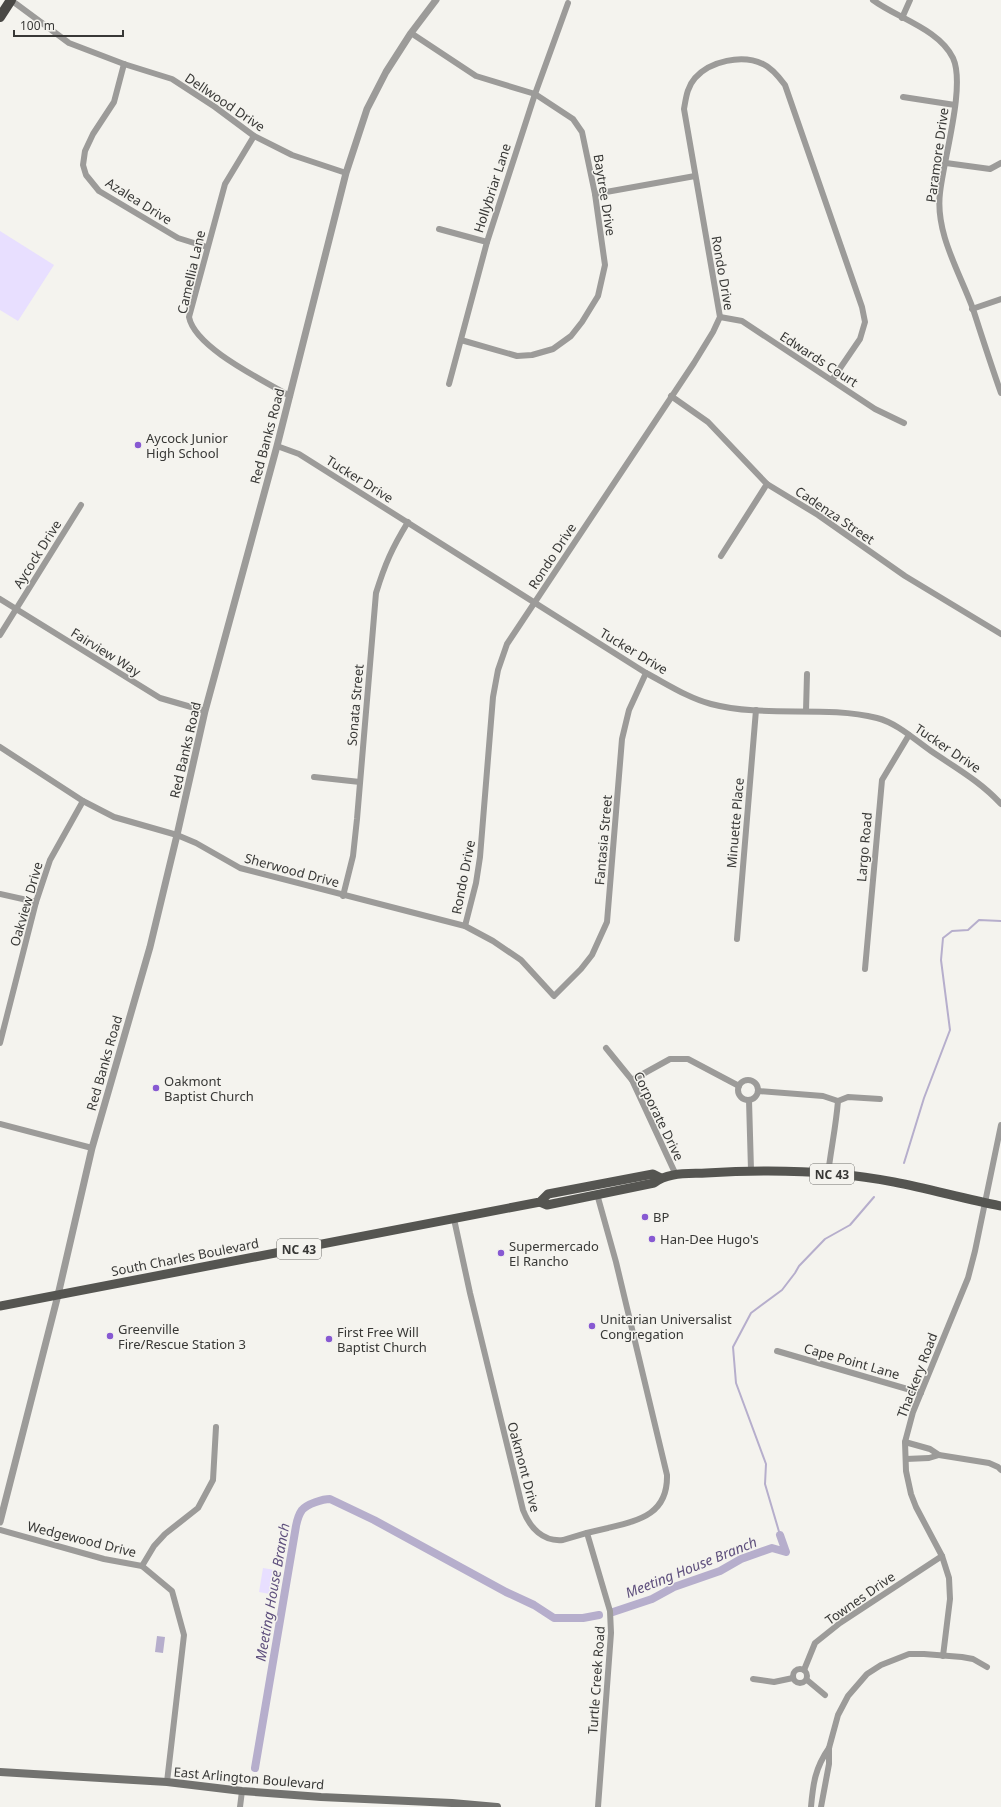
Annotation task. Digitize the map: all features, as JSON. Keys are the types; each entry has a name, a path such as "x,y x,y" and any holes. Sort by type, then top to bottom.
{"highway":[{"path":"0,17 11,0"}],"main road":[{"name":"South Charles Boulevard","path":"540,1202 547,1205 654,1183 661,1178 676,1175 751,1170 828,1174 893,1182 1001,1206"},
{"name":"South Charles Boulevard","path":"0,1306 540,1202 548,1194 580,1187 649,1174 653,1174 661,1178"},
{"path":"597,1194 598,1191 605,1188 643,1181 647,1179 649,1174"},
{"path":"552,1204 556,1198 578,1192 580,1187"},
{"name":"East Arlington Boulevard","path":"0,1772 167,1782 242,1791 321,1797 496,1807"}],"street":[{"name":"Dellwood Drive","path":"11,0 69,43 124,64 172,79 215,107 254,136 292,155 346,173"},
{"name":"Red Banks Road","path":"0,1522 58,1295 92,1148 150,947 205,711 277,446 346,173 367,110 386,72 411,33 436,0"},
{"name":"Paramore Drive","path":"873,0 885,9 922,27 935,37 953,58 957,86 946,163 939,194 940,214 945,236 1001,393"},
{"path":"902,18 910,0"},
{"name":"Hollybriar Lane","path":"449,384 486,242 535,94 568,3"},
{"name":"Baytree Drive","path":"411,33 476,76 535,94 573,119 582,132 595,194 604,266 598,296 582,322 571,336 553,349 532,355 517,356 461,340"},
{"name":"Rondo Drive","path":"465,926 476,883 480,858 493,698 498,670 507,644 713,332 720,317 684,109 687,92 694,78 706,68 715,64 743,59 763,64 777,75 785,85 862,307 865,322 860,339 832,380"},
{"name":"Azalea Drive","path":"124,64 114,102 93,134 84,151 83,165 86,175 99,191 178,238 207,246"},
{"path":"903,97 954,105"},
{"name":"Camellia Lane","path":"254,136 225,184 189,316 191,324 196,332 216,351 290,396"},
{"path":"946,163 990,169 1001,163"},
{"path":"595,194 695,176"},
{"path":"439,229 486,242"},
{"path":"972,309 1001,299"},
{"name":"Edwards Court","path":"720,317 742,321 875,409 904,423"},
{"name":"Cadenza Street","path":"671,396 708,422 767,484 818,515 905,576 1001,634"},
{"name":"Tucker Drive","path":"277,446 299,454 646,673 694,698 713,704 756,710 806,711 864,715 879,719 909,735 977,781 1000,802"},
{"path":"721,556 767,484"},
{"name":"Aycock Drive","path":"0,635 81,506"},
{"name":"Sonata Street","path":"343,896 353,856 376,593 391,549 408,522"},
{"name":"Fairview Way","path":"0,599 160,698 205,711"},
{"name":"Fantasia Street","path":"554,996 581,969 592,955 607,922 622,739 629,710 646,673"},
{"path":"806,711 807,674"},
{"name":"Minuette Place","path":"737,938 756,710"},
{"name":"Largo Road","path":"865,969 882,780 909,735"},
{"name":"Sherwood Drive","path":"0,747 83,801 114,817 177,835 196,843 240,868 343,896 465,926 493,940 521,960 554,996"},
{"path":"314,777 360,782"},
{"name":"Oakview Drive","path":"0,1042 36,902 50,860 83,801"},
{"path":"0,894 36,902"},
{"name":"Corporate Drive","path":"606,1048 632,1080 676,1175"},
{"path":"632,1080 670,1059 688,1059 739,1086"},
{"path":"739,1086 746,1080 752,1080 757,1085 758,1091 755,1097 749,1100"},
{"path":"739,1086 740,1096 749,1100"},
{"path":"758,1091 823,1096 838,1101 848,1097 880,1099"},
{"path":"749,1100 751,1170"},
{"path":"828,1174 836,1126 838,1101"},
{"path":"0,1124 92,1148"},
{"name":"Thackery Road","path":"943,1656 950,1599 949,1578 942,1556 916,1507 908,1482 906,1442 913,1412 968,1278 976,1251 1001,1125"},
{"name":"Oakmont Drive","path":"454,1219 470,1292 523,1510 527,1522 543,1536 556,1541 639,1520 654,1510 663,1500 667,1487 667,1475 617,1268 597,1194"},
{"name":"Cape Point Lane","path":"777,1351 921,1393"},
{"path":"142,1566 154,1546 165,1534 198,1508 213,1480 216,1427"},
{"path":"906,1442 930,1449 939,1455 989,1463 1001,1470"},
{"path":"906,1459 929,1458 939,1455"},
{"name":"Wedgewood Drive","path":"0,1530 104,1559 142,1566 172,1591 184,1635 167,1782"},
{"name":"Turtle Creek Road","path":"588,1533 610,1611 611,1633 598,1807"},
{"name":"Townes Drive","path":"804,1670 815,1644 840,1623 942,1556"},
{"path":"821,1807 829,1748 838,1715 848,1696 867,1674 881,1665 909,1654 972,1659 987,1667"},
{"path":"798,1669 804,1670 807,1674 806,1680 802,1683 797,1683 793,1678 794,1673 798,1669"},
{"path":"752,1679 774,1682 793,1678"},
{"path":"806,1680 825,1694"},
{"path":"811,1807 816,1771 820,1761 829,1748"},
{"path":"240,1807 242,1791"}],"shaded area":[{"path":"0,231 54,265 18,321 0,310"},
{"path":"263,1568 275,1570 270,1594 259,1592"},
{"path":"157,1636 165,1637 163,1653 155,1652"}],"waterway":[{"name":"Meeting House Branch","path":"904,1163 924,1098 950,1030 941,960 943,938 952,931 968,930 979,920 1001,921"},
{"name":"Meeting House Branch","path":"780,1535 765,1484 766,1464 736,1383 733,1347 751,1313 782,1290 799,1266 825,1239 850,1225 874,1197"},
{"name":"Meeting House Branch","path":"255,1768 296,1526 302,1510 311,1504 330,1499 374,1520 506,1592 534,1605 554,1618 583,1618 599,1615"},
{"name":"Meeting House Branch","path":"613,1612 652,1599 674,1587 720,1571 741,1559 772,1548 786,1552 780,1535"}],"place":[{"name":"Aycock Junior High School","path":"138,445"},
{"name":"Oakmont Baptist Church","path":"156,1088"},
{"name":"BP","path":"645,1217"},
{"name":"Han-Dee Hugo's","path":"652,1239"},
{"name":"Supermercado El Rancho","path":"501,1253"},
{"name":"Unitarian Universalist Congregation","path":"592,1326"},
{"name":"Greenville Fire/Rescue Station 3","path":"110,1336"},
{"name":"First Free Will Baptist Church","path":"329,1339"}]}
